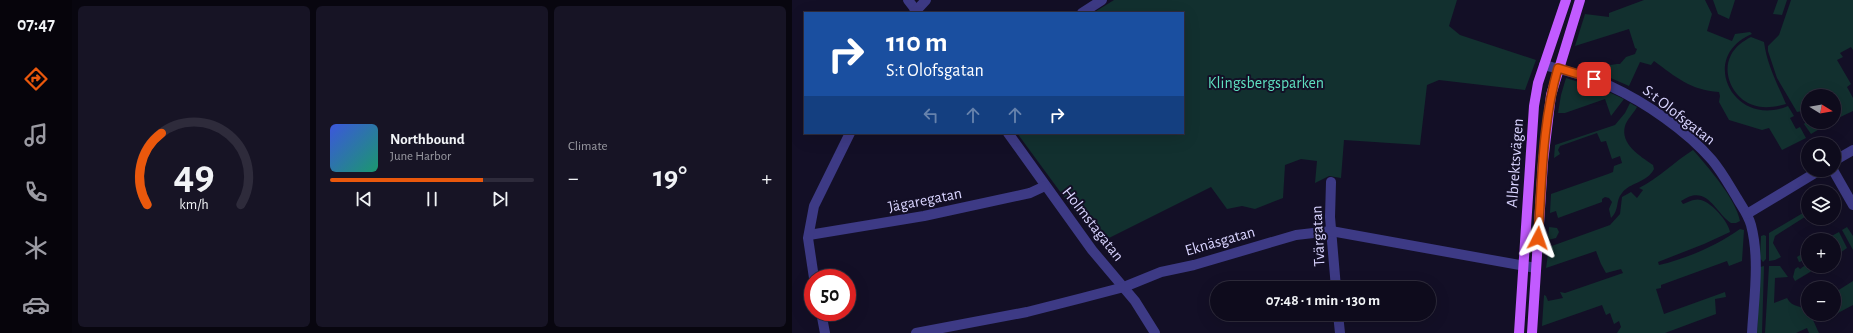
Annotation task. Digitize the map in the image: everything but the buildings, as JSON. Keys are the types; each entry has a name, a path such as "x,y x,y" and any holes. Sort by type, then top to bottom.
{"main road":[{"name":"Albrektsvägen","path":"1519,333 1534,106 1544,65 1566,0"},
{"name":"Albrektsvägen","path":"1532,333 1545,140 1551,95 1580,0"}],"street":[{"path":"908,0 916,12 926,0"},
{"path":"1084,12 1102,0"},
{"name":"S:t Olofsgatan","path":"1544,65 1594,79 1642,102 1700,147 1713,161 1723,174 1747,214 1754,239 1755,253 1752,333"},
{"path":"812,269 808,235 814,206 850,134"},
{"name":"Holmstagatan","path":"1009,134 1044,186 1092,250 1135,300 1155,333"},
{"path":"1841,157 1853,150"},
{"path":"1747,214 1808,177"},
{"path":"1837,177 1853,205"},
{"name":"Tvärgatan","path":"1331,182 1331,231 1335,281"},
{"name":"Jägaregatan","path":"808,235 924,216 1030,193 1044,186"},
{"name":"Eknäsgatan","path":"916,333 1027,312 1124,287 1161,272 1194,265 1296,235 1331,231 1536,268"},
{"path":"823,321 825,333"},
{"path":"1339,321 1340,333"}],"green space":[{"name":"Klingsbergsparken","path":"1114,0 1457,0 1449,26 1460,35 1536,60 1525,90 1439,80 1427,85 1420,145 1344,140 1341,178 1329,176 1315,183 1317,161 1301,159 1285,165 1283,198 1255,209 1242,206 1227,209 1211,187 1101,242 1075,212 1018,134 1184,134 1184,12 1095,12"},
{"path":"1644,0 1705,0 1712,14 1707,31 1732,41 1735,34 1750,32 1752,34 1736,45 1727,58 1725,73 1729,87 1738,99 1752,108 1769,110 1788,106 1794,116 1790,118 1796,129 1800,127 1805,137 1801,137 1801,140 1782,150 1769,128 1762,130 1729,120 1719,102 1719,92 1691,86 1654,61 1651,65 1640,62 1629,86 1597,72 1602,68 1614,64 1620,64 1626,57 1635,54 1637,49 1635,48 1629,29 1575,46 1585,14 1609,17 1609,13"},
{"path":"1713,0 1735,0 1729,19 1718,14"},
{"path":"1778,0 1787,0 1782,15 1773,14"},
{"path":"1791,0 1853,0 1853,50 1851,47 1840,53 1843,57 1837,60 1851,84 1847,87 1853,98 1853,111 1841,117 1841,89 1801,89 1801,111 1797,112 1777,78 1768,51 1768,46 1779,35"},
{"path":"1751,37 1764,42 1770,66 1786,104 1770,107 1753,105 1740,97 1731,85 1728,62 1735,49"},
{"path":"1566,78 1604,90 1624,99 1611,116 1605,99 1565,113 1558,113"},
{"path":"1630,103 1637,107 1625,126 1625,138 1632,149 1653,165 1654,169 1651,174 1625,189 1620,196 1616,211 1611,218 1609,209 1612,202 1609,198 1605,197 1602,199 1602,202 1558,218 1556,211 1550,213 1551,194 1613,172 1614,166 1622,163 1620,156 1612,159 1606,141 1601,142 1597,133 1560,146 1558,150 1560,154 1554,158 1555,145 1615,125 1625,113"},
{"path":"1808,129 1819,129 1811,134"},
{"path":"1693,150 1727,193 1733,203 1740,221 1731,223 1704,197 1697,195 1690,196 1681,201 1683,204 1692,200 1701,200 1705,202 1723,218 1730,232 1658,262 1659,265 1701,251 1722,241 1740,229 1744,230 1742,261 1729,266 1727,261 1661,285 1661,288 1656,289 1664,314 1725,292 1726,297 1715,299 1716,314 1665,333 1617,333 1621,327 1619,321 1614,324 1610,313 1606,315 1602,305 1542,326 1544,295 1548,301 1563,298 1560,292 1565,293 1623,273 1621,269 1606,273 1596,251 1546,268 1549,247 1610,225 1620,214 1622,197 1631,192 1637,198 1643,190 1639,188 1653,180"},
{"path":"1801,214 1801,219 1775,236 1773,243 1781,257 1769,261 1769,233"},
{"path":"1549,227 1557,228 1559,232 1556,238 1548,240"},
{"path":"1847,227 1853,236 1853,250 1842,230"},
{"path":"1761,236 1766,236 1766,259 1763,262 1760,258"},
{"path":"1841,236 1847,248 1841,252"},
{"path":"1801,254 1801,261 1799,262 1797,257"},
{"path":"1764,266 1762,333 1757,333 1760,267"},
{"path":"1769,266 1780,266 1788,277 1775,278 1774,303 1787,298 1793,305 1801,307 1801,321 1814,321 1819,333 1809,333 1807,328 1796,333 1765,333"},
{"path":"1798,267 1801,268 1801,273 1808,273 1795,281 1793,277 1795,269"},
{"path":"1853,281 1853,305 1841,311 1841,289"}],"route":[{"path":"1538,238 1545,140 1551,95 1558,68 1594,79"}]}
